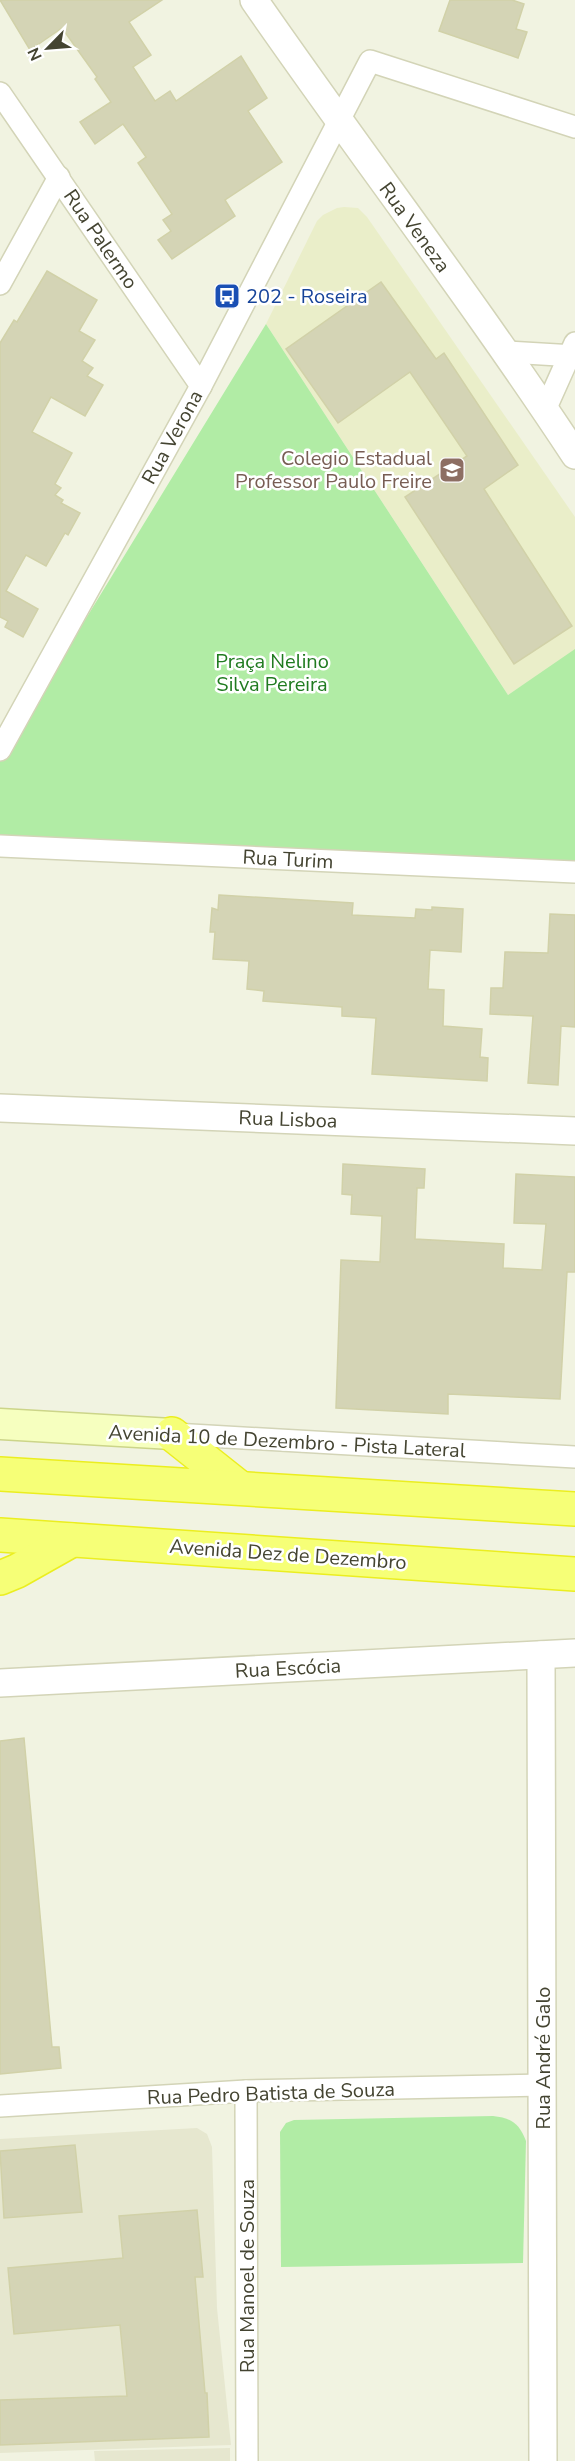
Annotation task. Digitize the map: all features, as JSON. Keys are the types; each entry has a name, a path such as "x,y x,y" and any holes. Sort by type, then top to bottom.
{"highway":[{"path":"172,1434 240,1488"},
{"path":"0,1474 575,1509"},
{"name":"Avenida Dez de Dezembro","path":"0,1535 575,1574"},
{"path":"0,1578 72,1540"}],"main road":[{"name":"Avenida 10 de Dezembro - Pista Lateral","path":"0,1424 172,1434"}],"street":[{"name":"Rua Veneza","path":"254,0 338,121 507,352 575,455"},
{"name":"Rua Verona","path":"0,750 201,386 370,61 575,128"},
{"name":"Rua Palermo","path":"0,93 201,386"},
{"path":"0,284 59,177"},
{"path":"507,352 573,351 545,410"},
{"name":"Rua Turim","path":"0,846 575,872"},
{"name":"Rua Lisboa","path":"0,1108 575,1131"},
{"name":"Avenida 10 de Dezembro - Pista Lateral","path":"172,1434 575,1457"},
{"name":"Rua Escócia","path":"0,1683 575,1653"},
{"name":"Rua André Galo","path":"542,1655 543,2461"},
{"name":"Rua Pedro Batista de Souza","path":"0,2106 246,2091 543,2085"},
{"name":"Rua Manoel de Souza","path":"246,2091 247,2461"}],"shaded area":[{"name":"Colegio Estadual Professor Paulo Freire","path":"344,207 358,208 367,217 575,517 575,651 508,695 266,324 317,221 323,215"},
{"path":"197,2128 207,2134 212,2147 217,2308 231,2445 0,2453 0,2139"},
{"path":"230,2448 230,2461 95,2461 94,2451"}],"green space":[{"name":"Praça Nelino Silva Pereira","path":"266,324 508,695 575,649 575,872 0,846 0,759"},
{"path":"493,2116 505,2118 514,2123 526,2141 523,2263 281,2267 280,2132 286,2123 294,2120"}],"building":[{"path":"0,0 162,0 129,22 151,55 133,67 155,101 170,91 176,101 241,56 267,98 248,111 282,162 225,200 235,216 172,259 158,240 171,231 163,220 172,214 138,163 146,157 123,124 95,144 80,122 111,102 95,79 97,77 62,28 30,50"},
{"path":"450,0 512,0 524,4 516,29 527,32 518,58 439,31"},
{"path":"47,271 97,300 79,331 95,340 82,361 93,368 87,376 103,385 85,416 51,397 32,432 72,453 55,484 61,488 55,495 63,500 61,503 80,513 68,535 65,533 46,566 26,555 6,591 38,609 23,637 5,627 8,621 0,617 0,343 14,320 17,322"},
{"path":"381,282 436,359 444,353 518,465 484,489 572,626 514,664 405,497 467,456 410,372 338,423 286,349"},
{"path":"219,895 353,903 352,915 415,918 416,909 432,910 432,907 463,909 461,952 430,950 428,989 444,990 443,1026 482,1029 480,1057 488,1058 487,1081 372,1074 376,1018 342,1016 342,1007 263,1001 264,991 247,989 249,961 213,959 215,932 210,932 212,908 218,910"},
{"path":"550,914 575,915 575,1027 561,1026 558,1085 528,1083 533,1016 490,1014 491,988 503,988 505,952 548,953"},
{"path":"343,1164 425,1169 424,1188 417,1188 415,1239 504,1244 503,1268 542,1270 546,1224 514,1223 516,1174 575,1177 575,1272 567,1272 560,1399 448,1394 448,1414 336,1408 341,1260 380,1262 382,1216 351,1214 352,1195 342,1194"},
{"path":"24,1738 52,2047 59,2047 61,2068 0,2074 0,1741"},
{"path":"75,2145 82,2212 4,2218 0,2151"},
{"path":"197,2210 203,2277 195,2277 205,2393 207,2393 209,2437 0,2445 0,2400 127,2396 120,2325 14,2334 8,2268 123,2258 119,2216"}],"place":[{"name":"202 - Roseira","path":"227,296"},
{"name":"Colegio Estadual Professor Paulo Freire","path":"452,470"}]}
